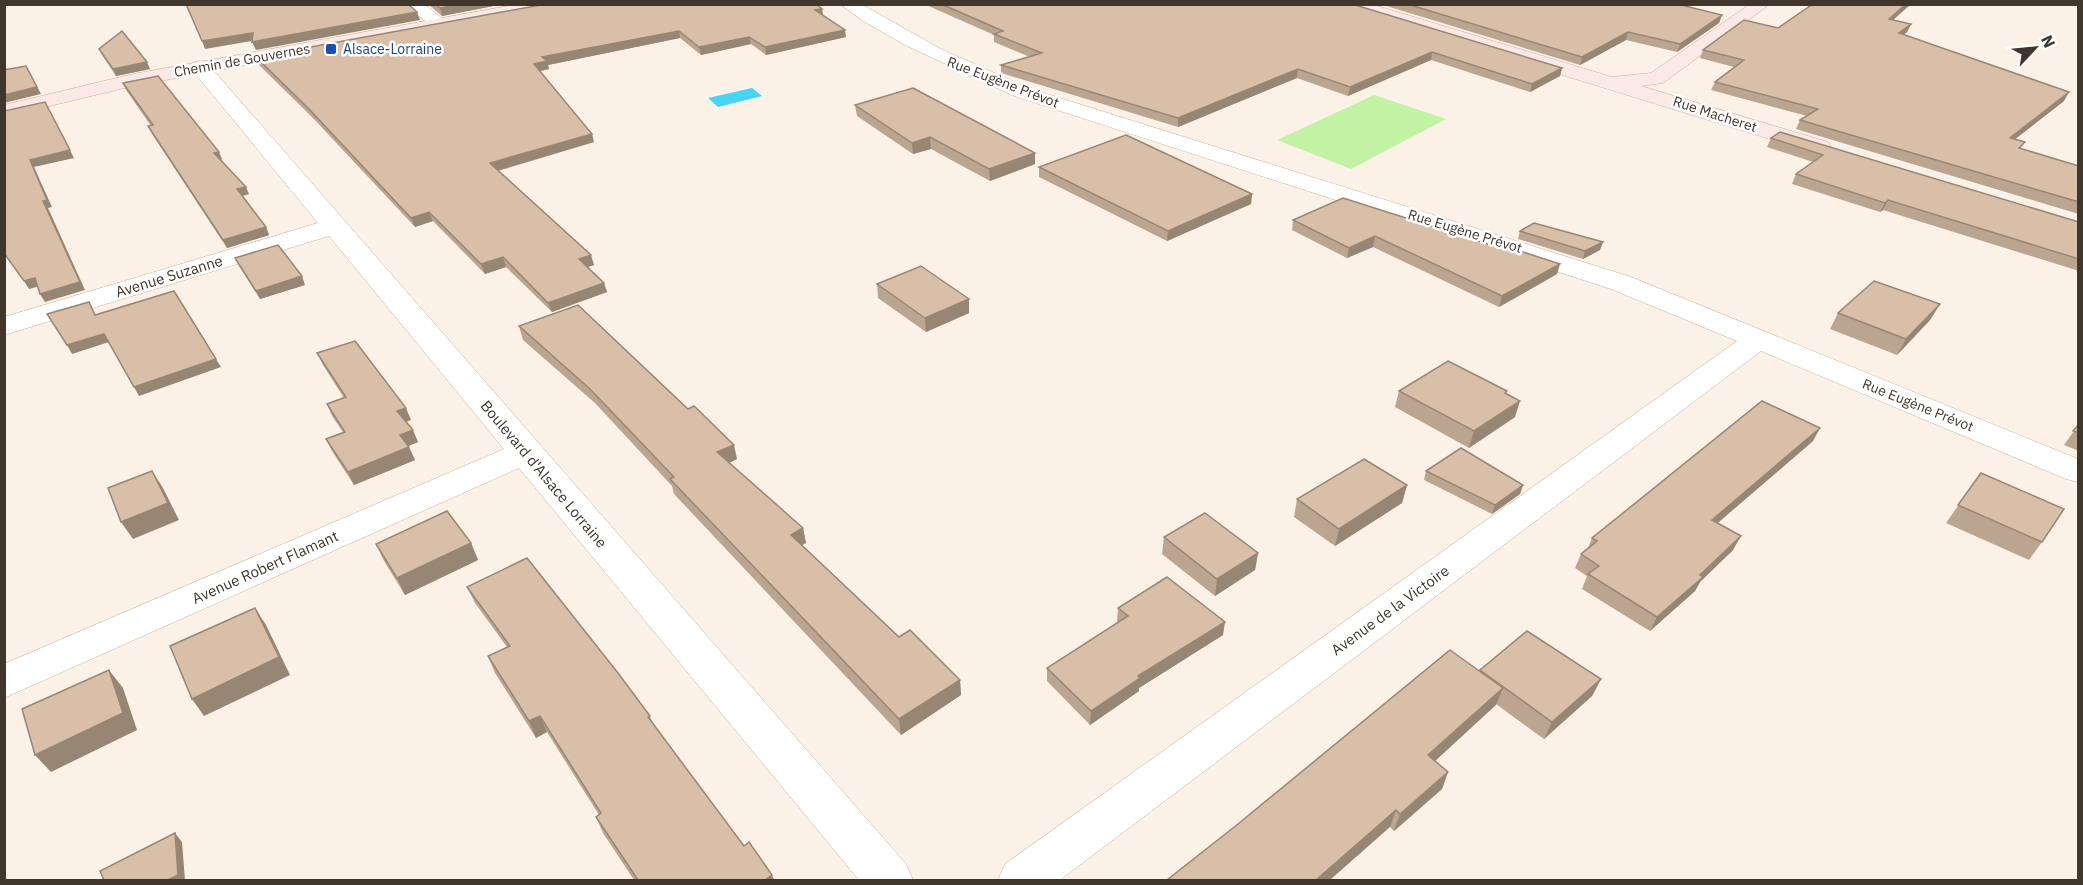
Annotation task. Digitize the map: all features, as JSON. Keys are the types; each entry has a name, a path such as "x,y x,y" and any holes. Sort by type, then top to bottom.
{"street":[{"path":"412,4 440,24"},
{"name":"Chemin de Gouvernes","path":"4,111 98,87 551,4"},
{"name":"Rue Eugène Prévot","path":"849,4 890,32 950,63 1021,92 1549,258 1621,283 2079,471"},
{"name":"Rue Macheret","path":"1351,4 1842,153"},
{"path":"1608,81 1656,80 1762,4"},
{"name":"Boulevard d'Alsace Lorraine","path":"200,68 889,880"},
{"path":"1656,80 1683,104"},
{"name":"Avenue Suzanne","path":"4,326 334,226"},
{"name":"Avenue de la Victoire","path":"1022,880 1759,339"},
{"name":"Avenue Robert Flamant","path":"4,682 526,452"}],"green space":[{"path":"1374,95 1446,119 1351,169 1277,140"}],"water":[{"path":"752,88 762,96 718,107 708,98"}],"building":[{"path":"186,4 408,4 417,12 252,42 253,33 202,41"},
{"path":"435,4 461,4 440,8"},
{"path":"546,4 816,4 822,9 815,10 845,30 765,47 749,37 699,47 679,31 542,57 547,61 534,64 592,134 490,163 591,255 579,259 604,283 548,303 503,257 481,264 429,212 411,218 309,109 256,57"},
{"path":"941,4 1352,4 1562,68 1532,84 1432,52 1350,87 1298,69 1178,118 1001,65 1042,53 994,34 1003,31"},
{"path":"1407,4 1677,4 1722,15 1680,44 1628,32 1582,57"},
{"path":"1813,4 1906,4 1889,19 1911,24 1899,33 2069,92 2010,138 2025,142 2019,148 2079,166 2079,202 1800,120 1818,109 1715,82 1744,60 1703,50 1744,20 1778,28"},
{"path":"122,31 147,62 113,69 99,49"},
{"path":"26,66 37,87 4,95 4,70"},
{"path":"158,76 219,152 214,153 246,187 237,189 266,227 223,240 148,126 153,125 123,83"},
{"path":"913,88 1035,153 989,169 930,137 912,143 855,105"},
{"path":"45,102 70,150 30,160 47,200 43,201 80,282 40,294 35,278 24,281 4,253 4,111"},
{"path":"1780,132 2079,222 2079,259 1888,200 1885,203 1796,174 1823,155 1771,138"},
{"path":"1126,135 1252,194 1168,231 1039,167"},
{"path":"1343,198 1494,246 1498,244 1560,264 1502,296 1375,236 1349,248 1293,220"},
{"path":"1534,223 1603,242 1585,251 1520,231"},
{"path":"278,245 302,276 256,291 235,258"},
{"path":"921,266 969,299 925,318 877,284"},
{"path":"1874,281 1940,304 1906,339 1838,313"},
{"path":"174,291 216,359 134,387 104,334 67,345 47,314 89,302 95,315"},
{"path":"578,305 688,409 694,406 734,445 717,452 803,528 791,535 899,637 910,630 960,680 899,719 670,479 674,477 590,389 519,326"},
{"path":"355,341 406,408 397,411 413,430 400,435 409,447 348,472 326,439 345,432 327,404 346,397 317,353"},
{"path":"1448,361 1507,391 1505,393 1520,401 1474,431 1399,391"},
{"path":"1762,401 1820,428 1712,520 1741,536 1700,575 1703,577 1657,617 1588,574 1599,566 1581,554 1597,541 1592,538"},
{"path":"2079,424 2079,433 2073,431"},
{"path":"1461,448 1523,485 1495,505 1426,471"},
{"path":"1364,459 1407,485 1339,529 1297,499"},
{"path":"152,471 168,503 121,522 108,488"},
{"path":"1981,473 2064,509 2042,542 1958,505"},
{"path":"447,511 471,543 397,578 376,544"},
{"path":"1205,513 1258,553 1217,579 1164,537"},
{"path":"527,558 618,673 744,846 749,842 772,875 765,880 638,880 596,817 601,813 540,716 529,721 488,656 510,646 467,587"},
{"path":"1167,577 1225,622 1138,676 1140,678 1091,711 1047,668 1128,616 1118,608"},
{"path":"255,608 279,657 192,699 170,646"},
{"path":"1527,631 1601,679 1552,722 1480,670"},
{"path":"1450,650 1503,688 1428,755 1448,772 1400,814 1396,810 1316,880 1167,880 1238,824"},
{"path":"109,670 123,713 35,755 22,709"},
{"path":"175,833 178,875 168,880 104,880 100,871"}],"place":[{"name":"Alsace-Lorraine","path":"331,49"}]}
